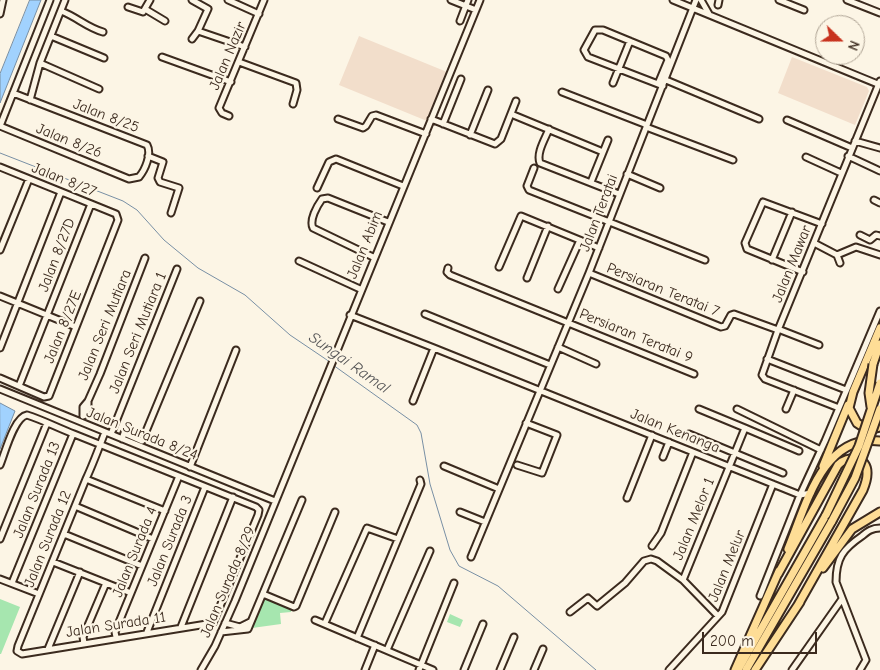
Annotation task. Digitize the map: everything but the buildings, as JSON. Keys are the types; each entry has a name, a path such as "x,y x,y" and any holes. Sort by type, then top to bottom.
{"highway":[{"path":"736,670 880,328"},
{"path":"880,344 873,364 869,393 873,421 880,433"},
{"path":"736,670 826,515 859,446 880,382"},
{"path":"851,399 849,408 856,423 868,430 880,427"},
{"path":"746,670 855,478 880,409"},
{"path":"820,474 833,458 846,448 864,441 880,441"},
{"path":"778,574 838,465 844,459 858,459 866,465 868,472 863,490 798,605"},
{"path":"755,670 852,529 880,512"}],"street":[{"path":"0,14 3,0"},
{"path":"0,126 50,0"},
{"path":"30,100 40,63 65,0"},
{"path":"128,8 139,12 145,9 150,0"},
{"path":"192,0 205,5 208,9 198,31 192,39"},
{"path":"228,0 259,14"},
{"name":"Jalan Nazir","path":"229,116 222,113 219,108 264,0"},
{"path":"451,0 467,3 476,10"},
{"name":"Jalan Abim","path":"275,501 402,186 426,134 480,0"},
{"path":"673,0 880,85 872,97"},
{"path":"680,3 695,0 694,10"},
{"path":"694,10 701,0"},
{"path":"701,0 705,11 711,16"},
{"path":"779,0 804,10"},
{"path":"848,0 880,13"},
{"path":"460,21 467,3"},
{"path":"145,9 164,20"},
{"name":"Jalan Teratai","path":"471,557 590,273 661,85 666,80 694,10"},
{"path":"61,11 76,17 83,25 103,32"},
{"path":"595,30 602,30 630,41 668,58 661,85 588,57 584,50 595,30"},
{"path":"198,31 245,47"},
{"path":"51,36 104,58"},
{"path":"613,83 630,41"},
{"path":"162,57 230,82"},
{"path":"239,62 296,83 298,87 293,104"},
{"path":"40,63 99,89"},
{"path":"443,124 461,79"},
{"path":"666,80 759,119"},
{"path":"868,80 873,90 872,97"},
{"path":"470,135 488,90"},
{"path":"562,92 733,160"},
{"name":"Jalan 8/25","path":"13,93 144,144 149,147 148,156"},
{"name":"Jalan Mawar","path":"839,408 763,378 762,375 778,330 872,97"},
{"path":"431,119 495,144 501,139 516,101"},
{"path":"511,114 603,152"},
{"path":"338,119 363,128 372,116 376,115 426,134"},
{"path":"787,120 852,148"},
{"name":"Jalan 8/26","path":"0,126 129,179 141,175 148,156"},
{"path":"549,129 540,150 538,158 540,163 619,194"},
{"path":"591,182 608,140"},
{"path":"855,141 880,148"},
{"path":"148,156 163,162 158,178 160,182 179,188 170,213"},
{"path":"848,156 880,171"},
{"path":"806,157 841,173"},
{"path":"318,188 329,162 336,159 402,186"},
{"name":"Jalan 8/27","path":"0,168 118,216"},
{"path":"534,168 527,188 705,260"},
{"path":"627,174 660,188"},
{"path":"0,250 29,179"},
{"path":"0,348 61,192"},
{"path":"373,257 313,228 311,223 319,204 326,198 388,222"},
{"path":"803,272 747,249 744,243 761,204 765,202 822,224"},
{"name":"Jalan 8/27D","path":"19,386 91,204"},
{"path":"772,260 792,212"},
{"name":"Jalan 8/27E","path":"0,378 44,397 50,396 100,270 118,216"},
{"path":"499,267 521,216 599,248"},
{"path":"527,278 548,226"},
{"path":"860,235 870,240 876,235 880,236"},
{"path":"558,289 580,240"},
{"path":"814,243 838,255 840,263"},
{"path":"838,255 856,247 880,255"},
{"name":"Jalan Seri Mutiara","path":"82,419 88,410 88,401 146,258"},
{"path":"299,261 360,289"},
{"name":"Persiaran Teratai 9","path":"448,268 447,272 450,275 694,374"},
{"name":"Jalan Seri Mutiara 1","path":"108,433 177,269"},
{"name":"Persiaran Teratai 7","path":"590,273 721,327 725,326 731,315 734,314 778,330"},
{"path":"0,296 76,327"},
{"path":"122,439 124,433 142,441 200,301"},
{"path":"760,596 800,495 880,311"},
{"path":"425,314 550,365"},
{"name":"Jalan Kenanga","path":"350,315 800,495"},
{"path":"778,330 819,345"},
{"path":"558,347 596,364"},
{"path":"413,401 434,348"},
{"path":"190,466 236,350"},
{"path":"767,359 846,390"},
{"name":"Jalan Surada 8/24","path":"0,389 82,419 122,439 275,501"},
{"path":"786,408 794,390"},
{"path":"699,409 799,451"},
{"path":"737,409 821,450"},
{"path":"0,465 17,423 24,415 232,498 181,627"},
{"path":"517,465 542,473 557,435 526,422"},
{"path":"0,539 47,423"},
{"name":"Jalan Melor 1","path":"683,580 745,428"},
{"name":"Jalan Surada 12","path":"22,654 17,649 100,444 108,433"},
{"name":"Jalan Surada 13","path":"12,583 73,434"},
{"path":"690,434 784,473"},
{"path":"627,498 652,435"},
{"path":"663,457 669,442"},
{"path":"141,461 146,449"},
{"path":"652,546 661,533 693,452"},
{"path":"444,466 499,489"},
{"name":"Jalan Surada 4","path":"116,637 115,632 179,476"},
{"path":"86,479 165,511"},
{"path":"357,638 421,484 420,480"},
{"name":"Jalan Melur","path":"668,670 722,612 773,484"},
{"name":"Jalan Surada 3","path":"147,632 205,486"},
{"path":"800,495 811,493"},
{"path":"800,495 806,505"},
{"name":"Jalan Surada 11","path":"22,654 215,621 259,510 256,507 232,498"},
{"path":"221,632 248,629 302,500"},
{"name":"Jalan Surada 8/29","path":"202,670 225,623 275,501"},
{"path":"75,506 153,539"},
{"path":"263,594 294,607 298,603 335,512"},
{"path":"460,512 485,522"},
{"path":"325,623 367,528 398,539"},
{"path":"860,670 866,660 836,582 840,557 846,548 868,531 880,528"},
{"path":"64,534 142,566"},
{"path":"387,650 430,551"},
{"name":"Jalan Melor 1","path":"570,612 588,598 597,606 648,559 657,561 683,580 718,616"},
{"path":"53,562 131,593"},
{"path":"48,649 80,572"},
{"path":"0,579 39,594"},
{"path":"84,643 83,637 106,583"},
{"path":"420,667 454,583"},
{"path":"792,670 842,599"},
{"path":"315,620 387,650 420,667 433,670"},
{"path":"225,623 240,627 252,621"},
{"path":"464,670 483,624"},
{"path":"500,670 514,637"},
{"path":"365,670 375,645"},
{"path":"534,670 543,649"}],"shaded area":[{"path":"359,36 447,72 427,121 339,85"},
{"path":"792,57 867,87 869,91 855,125 778,93"}],"green space":[{"path":"265,598 292,608 291,612 280,613 281,624 252,628"},
{"path":"0,599 20,607 1,654 0,654"},
{"path":"450,614 463,620 460,627 447,622"}],"water":[{"path":"30,0 41,0 0,103 0,74"},
{"path":"0,403 15,411 0,449"}],"waterway":[{"name":"Sungai Ramal","path":"0,153 123,201 137,210 164,240 198,268 245,295 290,335 330,362"},
{"name":"Sungai Ramal","path":"333,365 417,425 421,433 430,484 450,550 459,566 498,586 596,670"}]}
